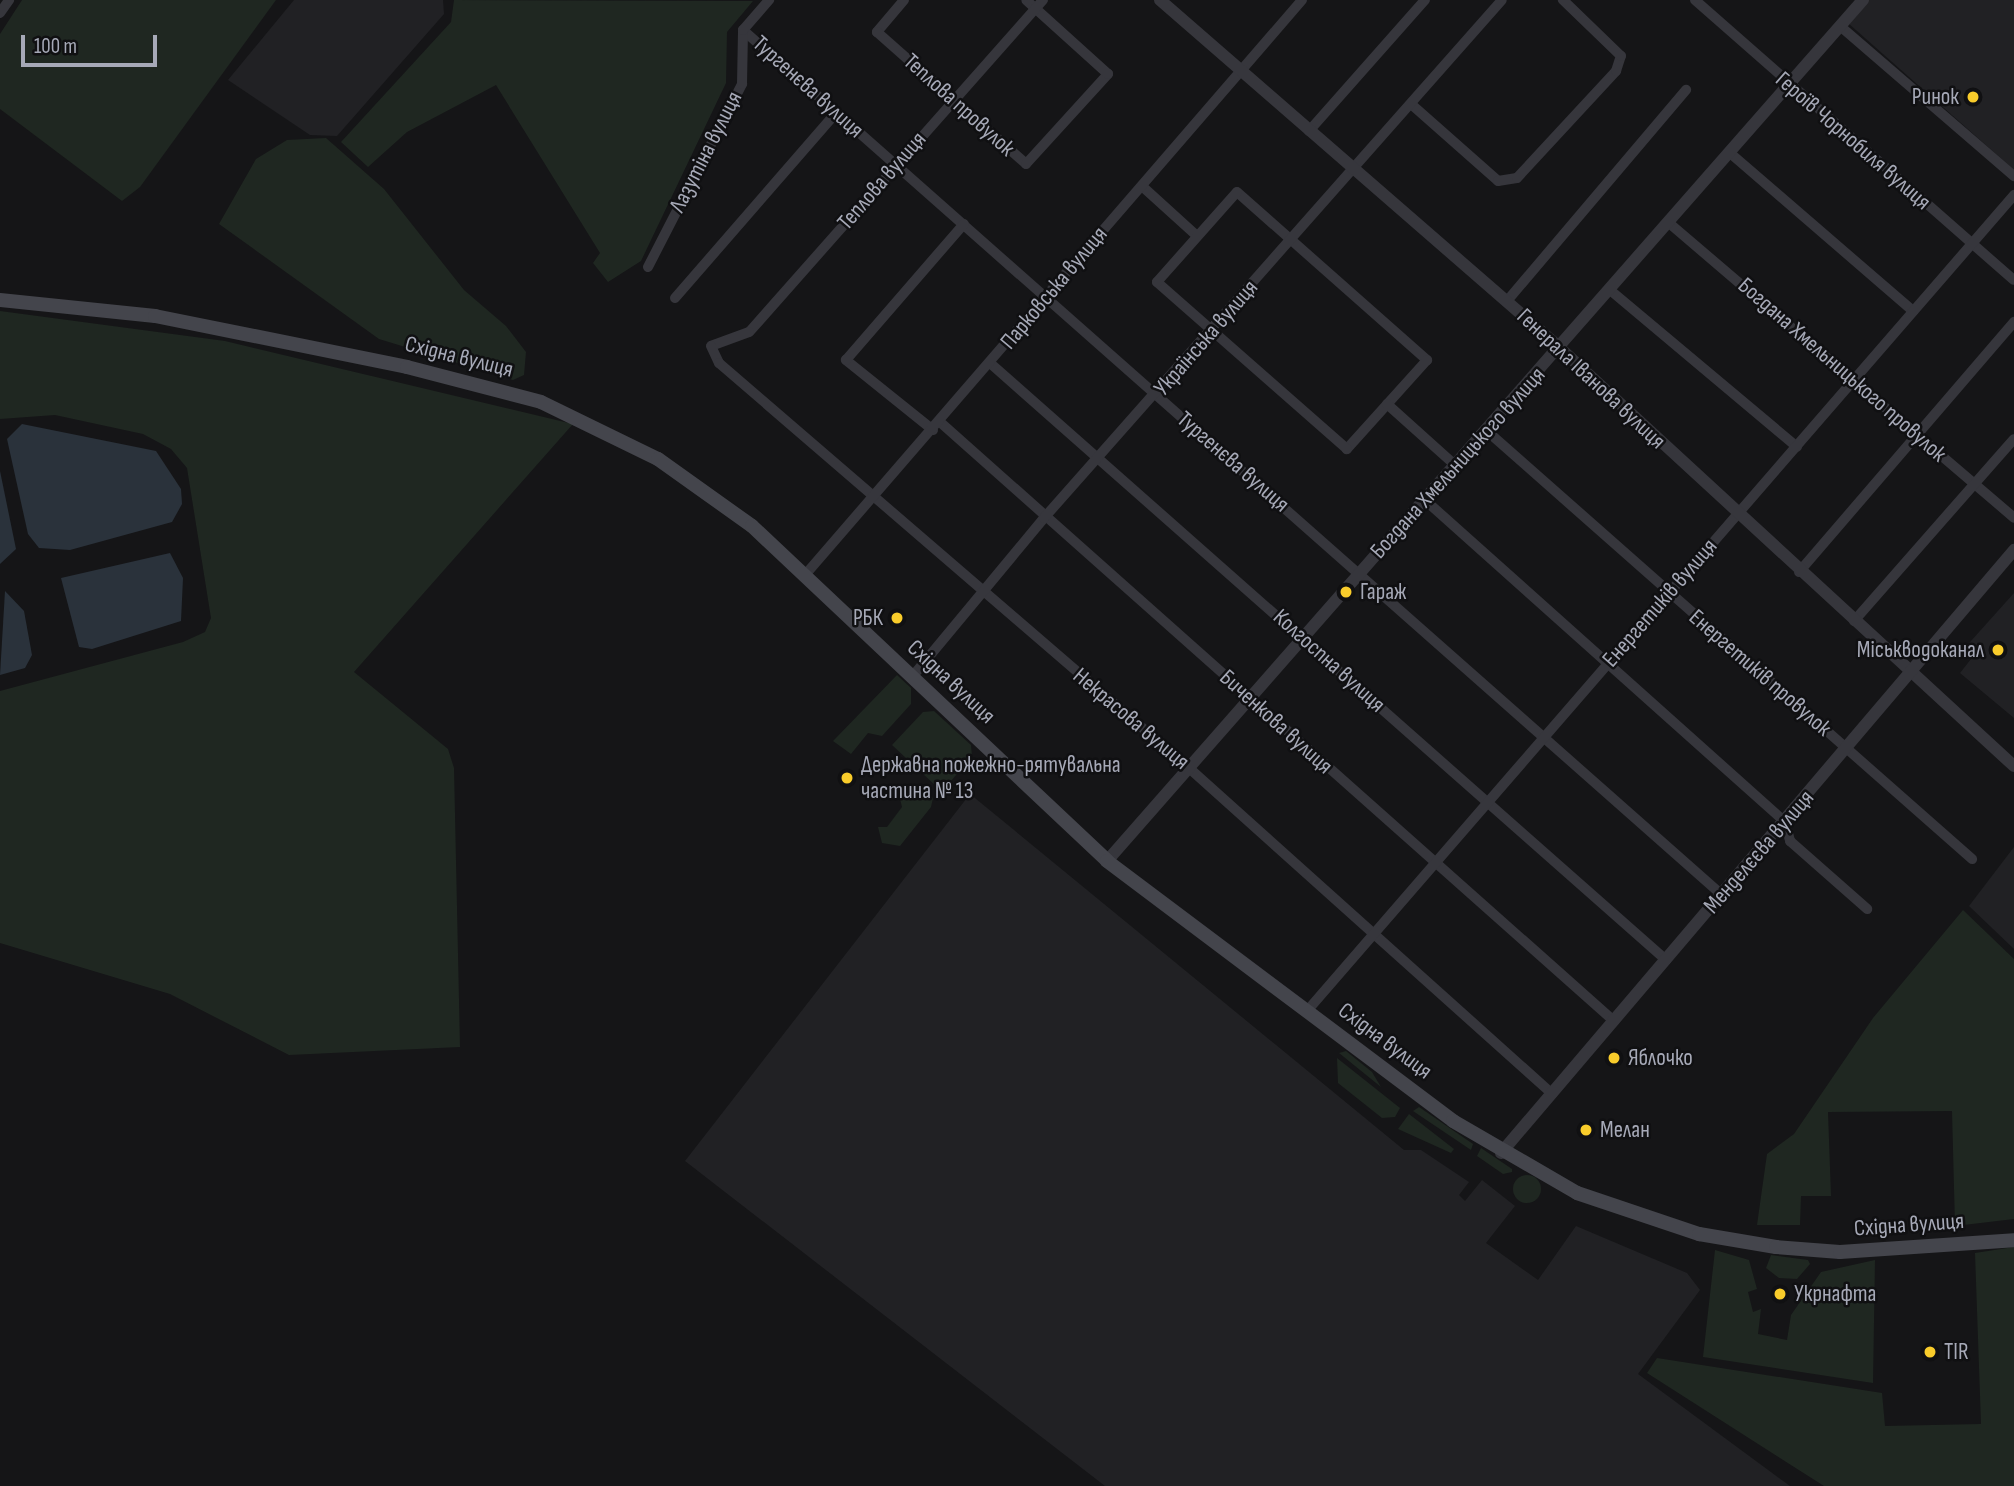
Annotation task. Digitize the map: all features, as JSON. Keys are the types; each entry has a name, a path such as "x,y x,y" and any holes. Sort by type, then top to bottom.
{"main road":[{"name":"Східна вулиця","path":"0,300 241,331 541,402 659,459 717,498 805,575 1107,861 1307,1012 1501,1153 1640,1217 1763,1245 1840,1252 2014,1240"}],"street":[{"path":"0,13 9,0"},
{"path":"743,30 769,0"},
{"name":"Теплова провулок","path":"904,0 877,32 1026,164 1108,74 1039,4 1026,0"},
{"name":"Парковська вулиця","path":"805,575 1243,73 1302,0"},
{"path":"1309,131 1425,0"},
{"name":"Українська вулиця","path":"912,677 979,593 1044,518 1101,458 1502,0"},
{"path":"1411,104 1498,181 1517,178 1616,71 1621,56 1563,0"},
{"name":"Героїв Чорнобиля вулиця","path":"1695,0 1788,86 2014,280"},
{"name":"Богдана Хмельницького вулиця","path":"1107,861 1863,0"},
{"name":"Генерала Іванова вулиця","path":"1168,2 1243,73 1507,301 1799,572 2014,766"},
{"name":"Теплова вулиця","path":"711,346 749,332 1039,4"},
{"path":"1840,26 2014,176"},
{"name":"Тургенєва вулиця","path":"743,30 1722,895"},
{"name":"Лазутіна вулиця","path":"648,267 742,84 743,30"},
{"path":"1507,301 1686,90"},
{"path":"676,298 836,113"},
{"path":"1730,153 1913,311"},
{"path":"1143,187 1196,235"},
{"path":"1237,192 1427,360 1347,449 1214,329 1157,282 1196,235 1237,192"},
{"name":"Енергетиків вулиця","path":"1307,1012 2014,195"},
{"name":"Богдана Хмельницького провулок","path":"1669,223 1856,379 2014,518"},
{"name":"Биченкова вулиця","path":"964,224 846,360 936,426 1044,518 1614,1021"},
{"path":"1610,290 1797,447"},
{"path":"1799,572 2014,322"},
{"name":"Некрасова вулиця","path":"711,346 719,363 873,496 979,593 1189,768 1552,1094"},
{"name":"Колгоспна вулиця","path":"990,363 1101,458 1667,960"},
{"path":"1387,404 1456,466"},
{"name":"Енергетиків провулок","path":"1487,431 1972,859"},
{"path":"1854,621 2014,439"},
{"path":"1426,500 1785,822 1790,841 1867,909"},
{"name":"Менделєєва вулиця","path":"1501,1153 2014,550"}],"shaded area":[{"path":"22,0 276,0 140,187 122,201 0,109 0,34"},
{"path":"294,0 443,0 444,14 337,136 310,135 228,80"},
{"path":"454,0 753,1 727,32 726,83 641,261 608,282 593,263 600,253 496,85 407,132 368,167 341,142 451,22"},
{"name":"Ринок","path":"1869,0 2014,0 2014,170 1848,23"},
{"path":"326,138 384,189 464,290 506,326 526,352 524,375 513,380 379,339 219,224 256,159 287,140"},
{"path":"0,311 225,341 573,424 354,672 448,749 454,768 460,1047 289,1055 170,994 0,943 0,691 183,642 205,632 211,618 187,468 171,449 143,434 55,415 0,419"},
{"path":"22,424 156,451 181,489 182,504 172,522 70,550 39,548 28,534 7,439"},
{"path":"0,471 16,549 0,564"},
{"path":"170,553 183,578 181,621 92,649 79,647 61,578"},
{"path":"5,591 24,611 32,655 25,668 0,675"},
{"path":"2014,593 2014,718 1960,673 1971,659 1962,651"},
{"path":"897,675 911,688 911,704 882,736 868,733 851,754 833,741"},
{"path":"934,711 971,745 972,756 946,787 937,787 892,745 923,712"},
{"path":"919,786 933,798 931,807 900,846 882,843 878,827 887,827 902,807 900,799"},
{"path":"970,794 1404,1150 1421,1150 1469,1182 1459,1195 1465,1201 1482,1180 1515,1206 1486,1243 1538,1280 1576,1226 1687,1273 1700,1290 1638,1374 1790,1486 1105,1486 685,1161"},
{"path":"2014,847 2014,949 1969,906"},
{"path":"1963,910 2014,959 2014,1219 1955,1226 1952,1111 1828,1112 1831,1196 1801,1196 1800,1225 1757,1225 1767,1154 1794,1134 1873,1018"},
{"path":"1346,1051 1372,1072 1381,1087 1339,1053"},
{"path":"1337,1058 1400,1108 1395,1117 1382,1118 1338,1083"},
{"path":"1419,1107 1473,1144 1471,1150 1413,1111"},
{"path":"1409,1114 1454,1149 1451,1153 1398,1129"},
{"path":"1481,1148 1512,1169 1512,1172 1503,1174 1477,1156"},
{"path":"1527,1175 1537,1179 1541,1189 1537,1199 1527,1203 1517,1199 1513,1189 1517,1179"},
{"path":"2014,1247 2014,1486 1824,1486 1647,1373 1657,1358 1882,1393 1885,1426 1981,1424 1975,1253"},
{"path":"1715,1250 1749,1260 1757,1289 1748,1292 1753,1312 1761,1309 1758,1334 1787,1340 1791,1315 1821,1272 1875,1260 1873,1383 1703,1357"},
{"path":"1771,1255 1808,1260 1810,1264 1797,1279 1779,1278 1766,1268"}],"place":[{"name":"Ринок","path":"1973,97"},
{"name":"Гараж","path":"1346,592"},
{"name":"РБК","path":"897,618"},
{"name":"Міськводоканал","path":"1998,650"},
{"name":"Державна пожежно-рятувальна частина № 13","path":"847,778"},
{"name":"Яблочко","path":"1614,1058"},
{"name":"Мелан","path":"1586,1130"},
{"name":"Укрнафта","path":"1780,1294"},
{"name":"TIR","path":"1930,1352"}]}
